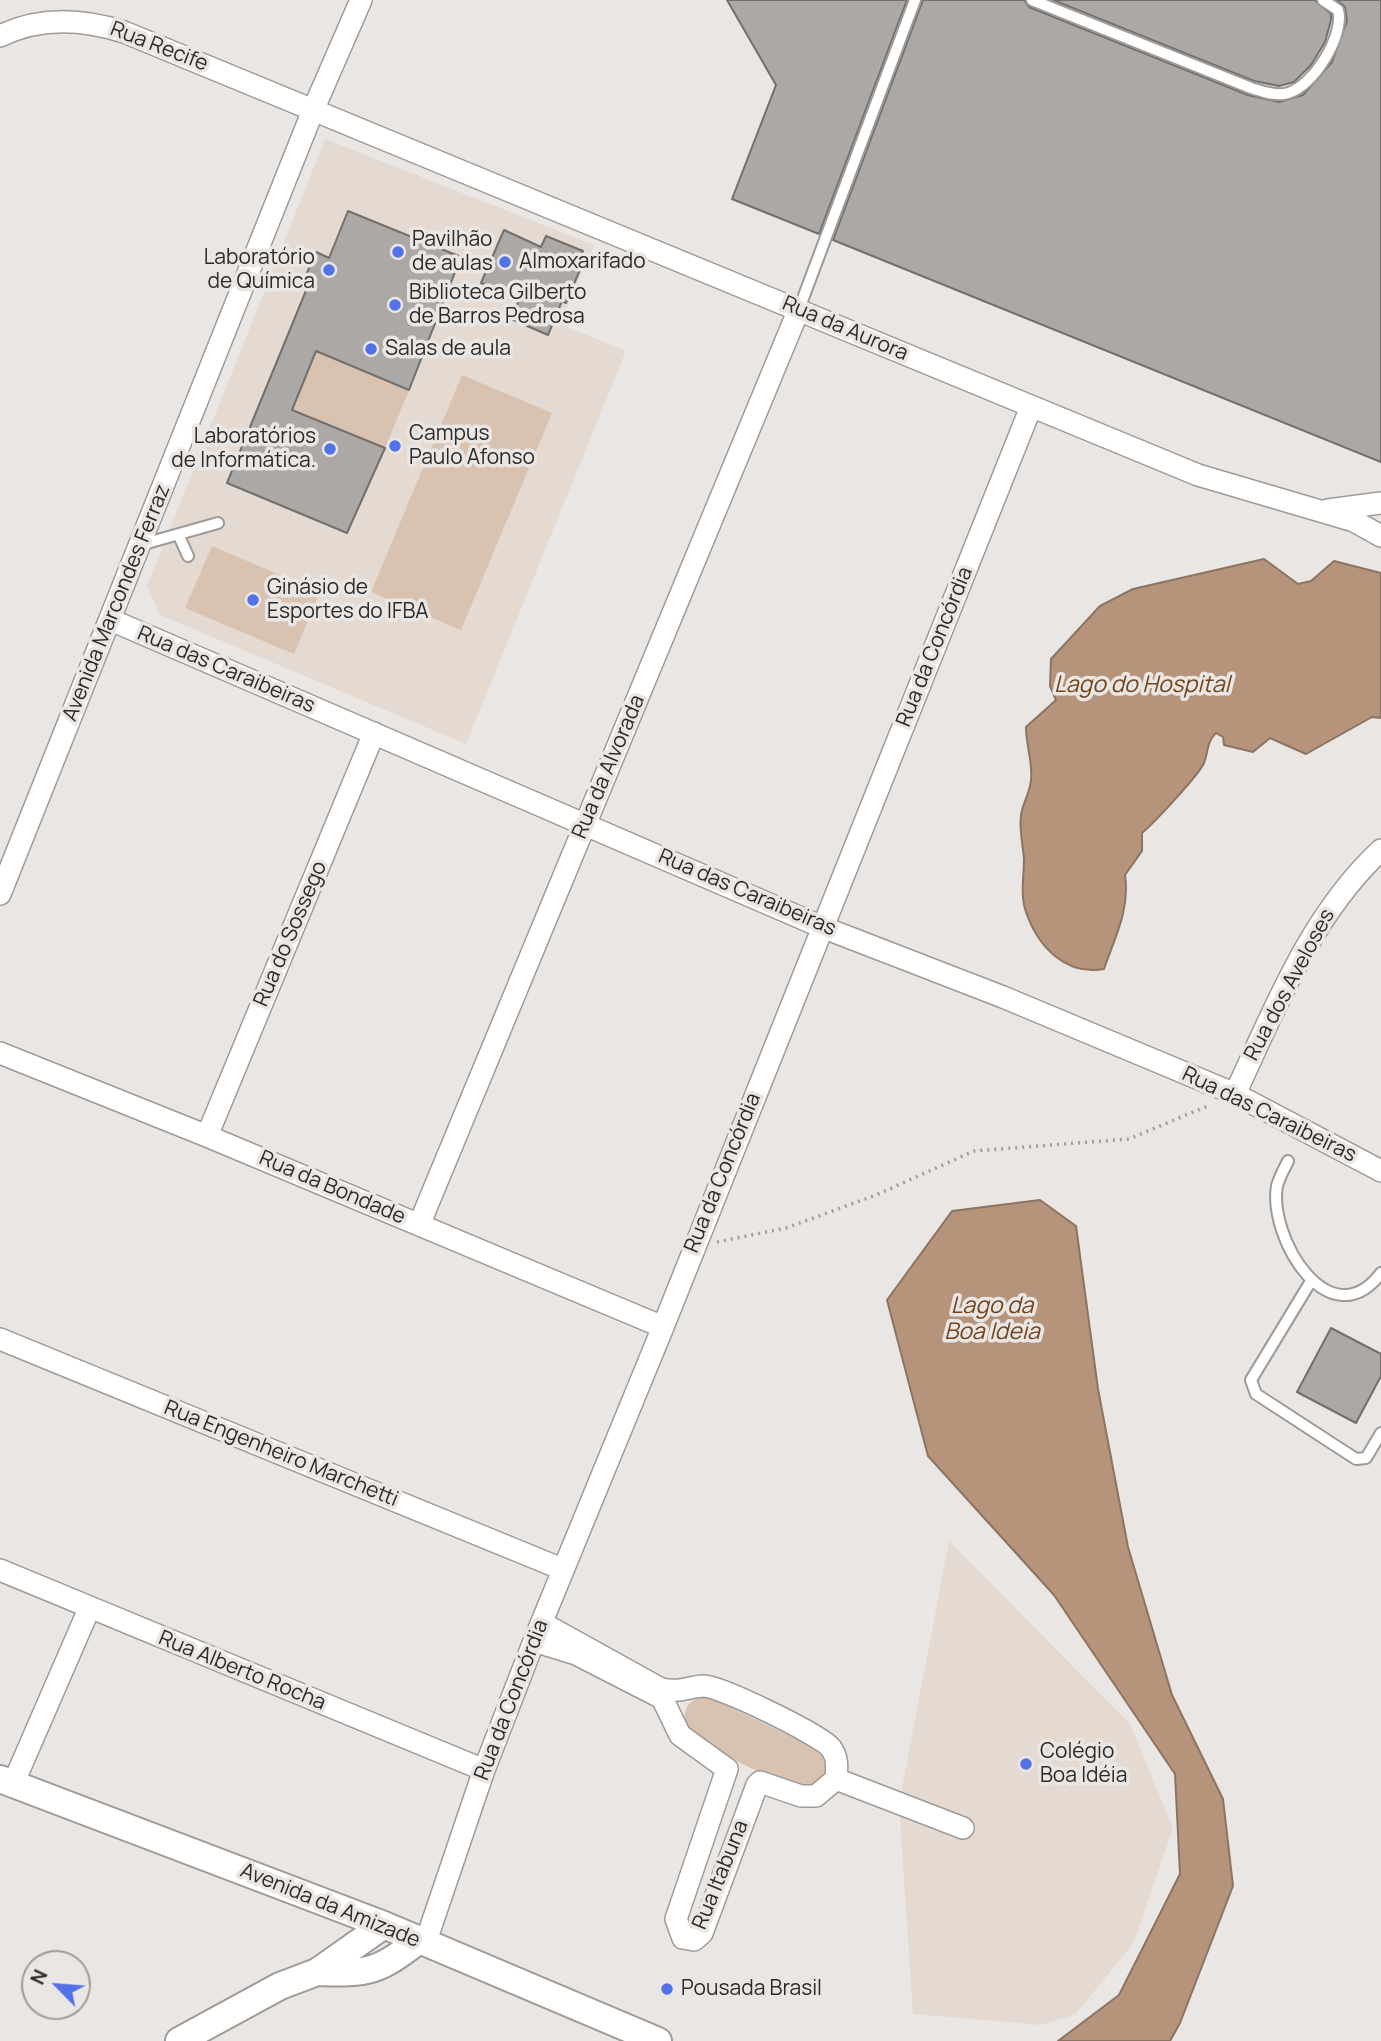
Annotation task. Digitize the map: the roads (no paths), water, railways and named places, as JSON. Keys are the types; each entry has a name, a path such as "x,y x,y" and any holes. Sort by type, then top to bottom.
{"street":[{"name":"Avenida Marcondes Ferraz","path":"0,894 314,108 360,0"},
{"name":"Rua Recife","path":"0,36 64,20 90,21 314,108"},
{"name":"Rua da Aurora","path":"314,108 1198,475 1354,521 1381,536"},
{"name":"Rua da Alvorada","path":"419,1225 799,309"},
{"name":"Rua da Concórdia","path":"422,1942 484,1770 562,1569 663,1327 1031,407"},
{"path":"1320,511 1381,503"},
{"name":"Rua das Caraibeiras","path":"111,620 822,927 1003,997 1234,1094 1381,1171"},
{"name":"Rua do Sossego","path":"207,1136 374,733"},
{"name":"Rua dos Aveloses","path":"1234,1094 1325,912 1358,871 1381,850"},
{"name":"Rua da Bondade","path":"0,1053 207,1136 663,1327"},
{"name":"Rua Engenheiro Marchetti","path":"0,1339 562,1569"},
{"name":"Rua Alberto Rocha","path":"0,1570 484,1770"},
{"path":"7,1781 89,1609"},
{"path":"538,1632 661,1689 678,1692 705,1686 723,1691 811,1733 829,1746 837,1760 836,1779 963,1828"},
{"name":"Rua Itabuna","path":"538,1632 662,1698 680,1735 727,1769 676,1919 683,1938 694,1940 702,1933 757,1785 761,1782 801,1796 816,1796 836,1779"},
{"name":"Avenida da Amizade","path":"7,1781 384,1925 658,2041"},
{"path":"179,2041 280,1986 317,1972 384,1925"},
{"path":"317,1972 367,1972 385,1966 422,1942"}],"lane":[{"path":"799,309 915,0"},
{"path":"1032,0 1251,88 1265,93 1289,93 1312,78 1322,64 1341,20 1338,10 1323,0"},
{"path":"140,545 218,523"},
{"path":"179,536 188,556"},
{"path":"1288,1161 1277,1185 1277,1208 1285,1240 1311,1281 1325,1290 1342,1295 1355,1294 1372,1285 1381,1273"},
{"path":"1311,1281 1251,1380 1251,1387 1256,1394 1356,1459 1366,1458 1381,1433"}],"water":[{"name":"Lago do Hospital","path":"1264,559 1298,584 1311,581 1334,561 1381,573 1381,718 1372,717 1306,754 1270,738 1253,752 1224,745 1223,737 1216,733 1200,769 1142,833 1142,851 1125,875 1123,912 1104,969 1077,968 1066,963 1055,956 1038,937 1024,906 1023,892 1021,821 1031,774 1026,727 1056,700 1050,686 1051,659 1100,606 1133,589"},
{"name":"Lago da Boa Ideia","path":"1040,1200 1076,1226 1098,1389 1128,1547 1172,1695 1223,1799 1233,1886 1180,2023 1170,2041 1058,2041 1119,1995 1180,1874 1175,1774 1054,1595 928,1456 887,1300 952,1211"}],"place":[{"name":"Pavilhão de aulas","path":"398,252"},
{"name":"Almoxarifado","path":"505,262"},
{"name":"Laboratório de Química","path":"329,270"},
{"name":"Biblioteca Gilberto de Barros Pedrosa","path":"395,305"},
{"name":"Salas de aula","path":"371,349"},
{"name":"Campus Paulo Afonso","path":"395,446"},
{"name":"Laboratórios de Informática.","path":"330,449"},
{"name":"Ginásio de Esportes do IFBA","path":"253,600"},
{"name":"Colégio Boa Idéia","path":"1026,1764"},
{"name":"Pousada Brasil","path":"667,1989"}]}
